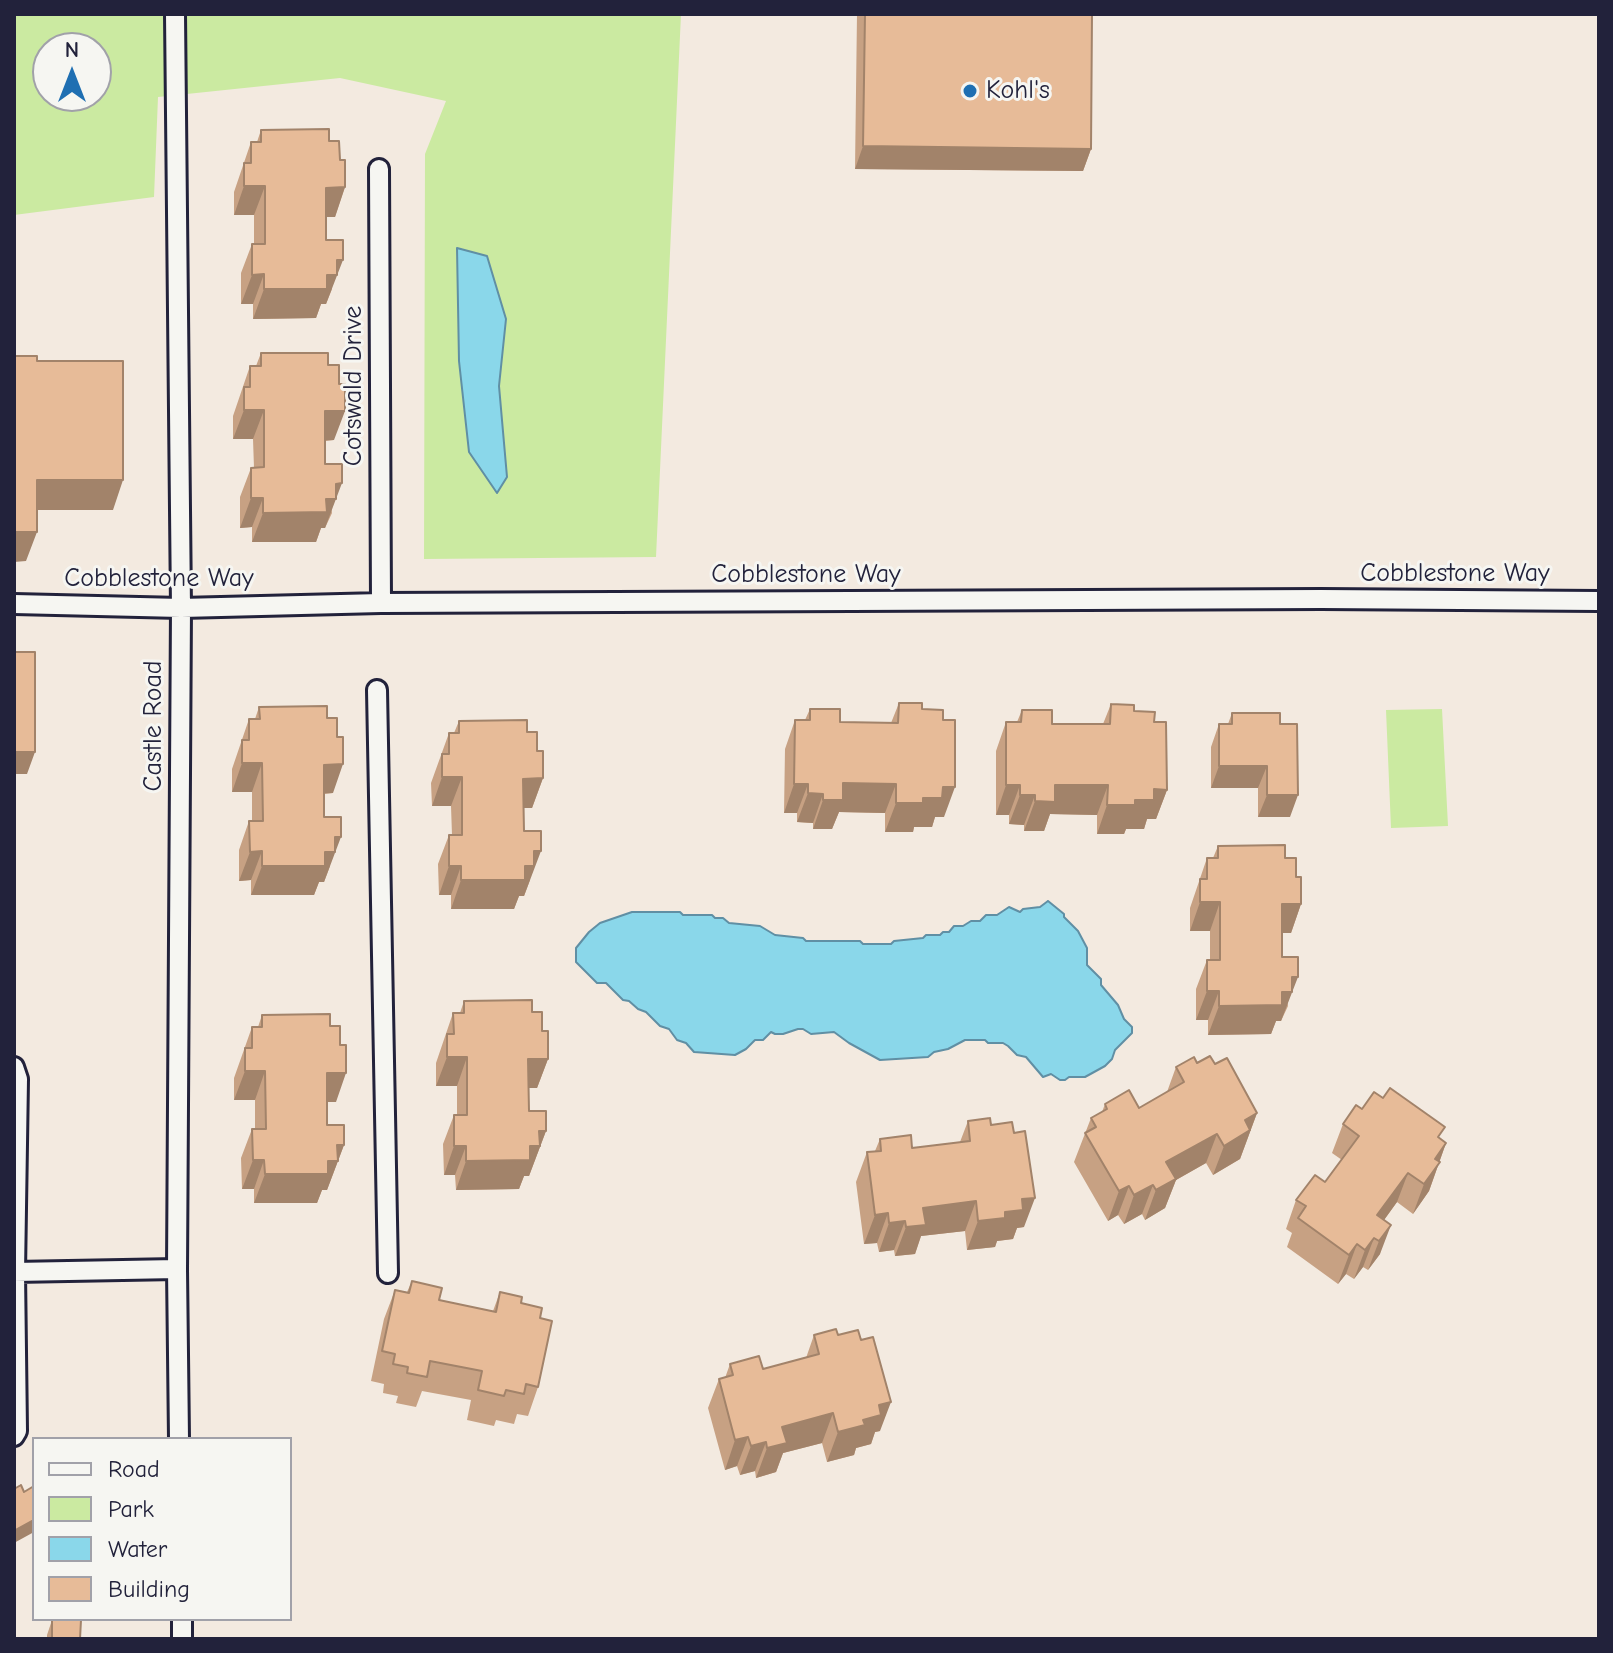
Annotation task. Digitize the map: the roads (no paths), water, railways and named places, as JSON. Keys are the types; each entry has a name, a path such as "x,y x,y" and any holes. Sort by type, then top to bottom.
{"street":[{"name":"Castle Road","path":"175,14 181,608 179,1437"},
{"name":"Cotswald Drive","path":"379,169 381,603"},
{"name":"Cobblestone Way","path":"14,604 181,608 381,603 1305,599 1599,601"},
{"path":"377,690 388,1273"},
{"path":"14,1067 18,1079 15,1272 17,1431 14,1436"},
{"path":"15,1272 177,1269"}],"water":[{"path":"457,248 487,256 506,319 499,386 507,477 497,493 469,452 459,361"},
{"path":"1048,901 1078,931 1087,948 1087,965 1101,979 1101,985 1132,1027 1132,1033 1115,1050 1112,1059 1085,1077 1060,1080 1051,1074 1043,1077 1026,1057 1017,1055 1003,1043 988,1043 985,1040 965,1040 928,1057 880,1060 834,1032 811,1034 798,1029 783,1034 771,1032 763,1040 755,1040 735,1055 694,1052 646,1012 623,1000 606,983 597,983 576,962 576,948 589,932 600,923 632,912 712,915 729,923 760,926 775,935 806,941 891,944 926,935 940,935 954,926 980,921 986,915 997,915 1009,907 1020,912 1040,907"}],"place":[{"name":"Kohl's","path":"970,91"}]}
